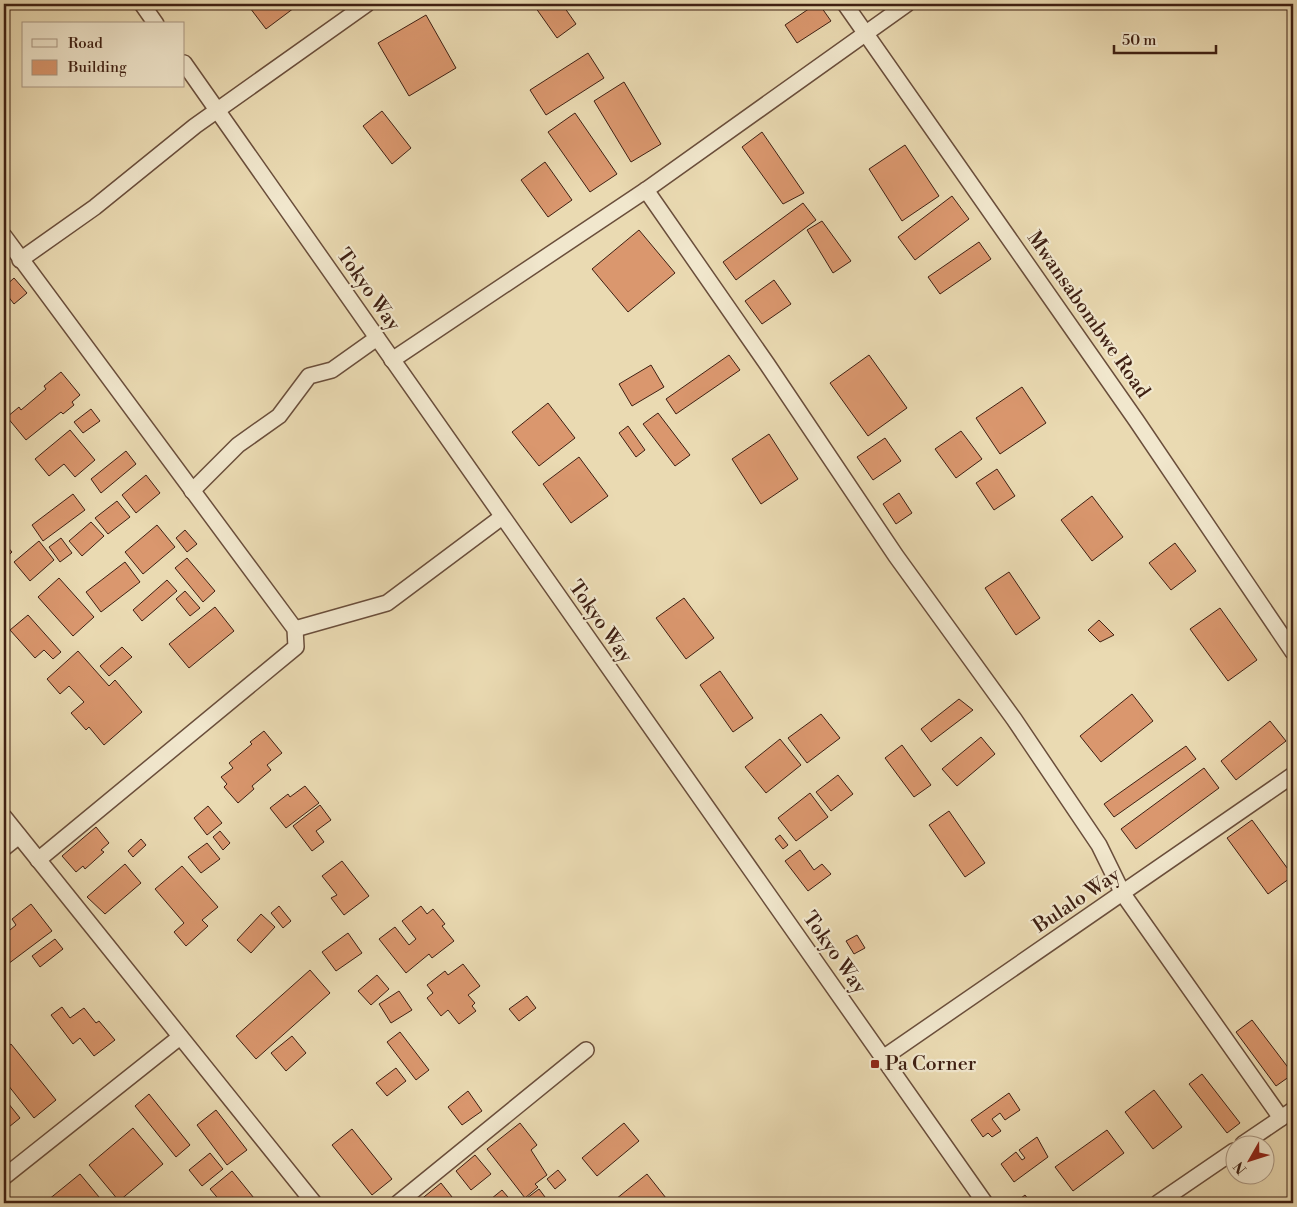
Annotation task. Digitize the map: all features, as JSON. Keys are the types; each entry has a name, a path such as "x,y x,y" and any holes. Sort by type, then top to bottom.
{"street":[{"path":"142,4 155,22"},
{"path":"20,260 95,207 192,129 367,4"},
{"name":"Mwansabombwe Road","path":"845,4 1136,420 1293,652"},
{"path":"392,360 646,190 907,4"},
{"name":"Tokyo Way","path":"185,64 985,1203"},
{"path":"646,190 767,364 896,556 1025,734 1099,845 1123,894 1287,1114 1258,1134"},
{"path":"4,236 295,629 296,647 38,860"},
{"path":"192,491 238,445 279,416 309,376 332,370 377,338"},
{"path":"295,629 387,603 502,516"},
{"name":"Bulalo Way","path":"883,1058 1293,775"},
{"path":"4,817 314,1203"},
{"path":"4,848 19,836"},
{"path":"4,1177 180,1036"},
{"path":"398,1203 586,1050"},
{"path":"1158,1203 1224,1158"}],"building":[{"path":"247,4 297,4 298,5 266,29"},
{"path":"533,4 562,4 576,24 557,38"},
{"path":"816,4 819,4 831,21 797,43 785,25"},
{"path":"426,15 456,68 409,96 378,43"},
{"path":"588,53 604,78 546,115 530,90"},
{"path":"624,82 661,144 631,162 594,101"},
{"path":"382,111 411,148 392,164 363,126"},
{"path":"575,113 617,174 590,192 548,132"},
{"path":"762,132 804,193 783,204 742,147"},
{"path":"905,145 939,196 902,221 869,169"},
{"path":"545,162 572,200 548,217 521,180"},
{"path":"952,196 969,219 915,260 898,237"},
{"path":"803,203 816,220 736,280 723,262"},
{"path":"822,221 851,261 833,273 807,230"},
{"path":"639,230 675,273 628,312 592,269"},
{"path":"979,242 991,259 940,294 928,277"},
{"path":"14,278 27,293 14,304 4,291 4,287"},
{"path":"774,280 791,304 762,324 745,301"},
{"path":"729,355 740,370 676,414 666,399"},
{"path":"869,355 907,408 868,436 830,383"},
{"path":"651,365 664,387 632,406 619,384"},
{"path":"61,372 80,395 72,402 74,405 63,414 61,412 26,440 7,417 19,407 21,410 46,389 44,386"},
{"path":"1022,387 1046,423 1000,454 976,418"},
{"path":"548,403 575,438 539,466 512,432"},
{"path":"91,409 100,421 83,433 74,422"},
{"path":"658,413 690,455 675,466 643,424"},
{"path":"628,426 645,450 636,457 619,433"},
{"path":"70,430 95,460 75,477 64,464 49,476 35,459"},
{"path":"961,431 982,459 956,478 935,449"},
{"path":"769,434 798,479 761,504 732,459"},
{"path":"885,438 901,461 873,480 857,457"},
{"path":"126,451 136,464 101,493 91,479"},
{"path":"579,457 608,496 571,523 543,484"},
{"path":"997,469 1015,496 994,510 976,483"},
{"path":"146,475 160,493 136,513 122,495"},
{"path":"899,493 912,513 896,524 883,504"},
{"path":"73,494 85,510 43,541 32,525"},
{"path":"1092,496 1123,537 1092,561 1061,520"},
{"path":"117,501 130,517 108,534 95,518"},
{"path":"91,522 104,536 82,556 69,541"},
{"path":"157,525 175,547 143,574 125,552"},
{"path":"185,530 197,544 187,552 176,538"},
{"path":"61,538 72,553 60,562 49,547"},
{"path":"39,541 54,560 30,581 14,562"},
{"path":"4,543 12,552 4,560"},
{"path":"1175,543 1196,571 1171,590 1149,563"},
{"path":"187,558 215,591 203,602 175,568"},
{"path":"125,562 140,582 101,612 86,592"},
{"path":"1009,572 1040,618 1016,635 985,588"},
{"path":"59,578 94,617 73,636 38,597"},
{"path":"167,580 177,591 142,621 133,610"},
{"path":"185,591 200,608 190,616 176,599"},
{"path":"684,598 714,638 686,659 656,618"},
{"path":"215,607 234,631 189,668 169,644"},
{"path":"1220,608 1257,660 1228,681 1190,629"},
{"path":"28,615 61,652 53,659 44,650 35,658 10,630"},
{"path":"1099,620 1114,635 1100,642 1088,630"},
{"path":"122,647 132,657 109,676 100,666"},
{"path":"78,651 109,686 115,680 142,712 104,745 89,727 86,730 71,713 84,702 69,686 60,694 47,679"},
{"path":"720,671 753,718 733,732 700,685"},
{"path":"1132,694 1153,721 1101,762 1080,736"},
{"path":"959,699 973,710 931,742 921,729"},
{"path":"821,714 840,738 807,763 788,738"},
{"path":"1270,721 1286,741 1236,780 1221,761"},
{"path":"264,731 282,753 267,765 271,770 252,786 254,789 238,803 224,787 227,784 221,777 233,768 229,763"},
{"path":"981,737 995,754 957,786 942,769"},
{"path":"780,739 801,765 766,793 745,767"},
{"path":"902,745 931,785 914,797 885,758"},
{"path":"1186,746 1196,759 1114,817 1104,804"},
{"path":"1204,768 1219,788 1136,849 1121,829"},
{"path":"838,775 853,794 831,811 816,792"},
{"path":"305,786 319,803 286,828 270,808 288,794 290,797"},
{"path":"810,793 828,817 796,841 778,818"},
{"path":"320,805 331,820 316,831 324,842 312,851 293,826"},
{"path":"208,806 222,823 207,835 194,818"},
{"path":"949,811 985,863 965,877 929,825"},
{"path":"1252,820 1293,876 1268,894 1227,838"},
{"path":"96,827 109,843 101,850 104,852 85,869 83,866 76,872 62,856"},
{"path":"220,831 230,843 223,850 213,837"},
{"path":"780,835 788,845 783,849 775,839"},
{"path":"141,839 146,845 133,857 128,851"},
{"path":"207,843 220,859 201,873 188,857"},
{"path":"800,850 814,870 822,864 831,874 808,891 785,861"},
{"path":"342,861 369,896 344,915 331,898 337,895 322,876"},
{"path":"125,864 141,883 105,914 87,897"},
{"path":"182,866 218,907 202,920 208,926 186,946 174,932 184,923 155,889"},
{"path":"31,904 52,931 4,967 4,935 16,925 12,919"},
{"path":"279,906 291,921 283,928 271,913"},
{"path":"421,906 427,914 433,909 445,924 442,926 454,941 432,958 429,954 406,973 379,939 395,927 409,945 416,939 402,921"},
{"path":"261,914 275,927 251,953 237,940"},
{"path":"348,933 362,953 336,971 322,952"},
{"path":"857,935 865,948 854,954 846,941"},
{"path":"55,939 63,949 40,967 32,956"},
{"path":"463,964 480,986 468,995 475,1003 472,1006 476,1011 459,1024 448,1010 441,1016 427,998 433,993 427,985 445,971 448,975"},
{"path":"310,970 330,993 256,1059 236,1036"},
{"path":"377,975 389,989 371,1005 358,991"},
{"path":"399,991 412,1010 391,1023 379,1004"},
{"path":"527,996 536,1008 519,1021 509,1009"},
{"path":"62,1007 70,1018 84,1008 96,1023 99,1021 115,1040 94,1056 80,1038 73,1044 51,1015"},
{"path":"1252,1020 1293,1074 1276,1086 1236,1032"},
{"path":"400,1032 429,1070 416,1080 387,1042"},
{"path":"292,1036 306,1053 286,1071 271,1053"},
{"path":"11,1044 56,1100 34,1118 4,1080 4,1050"},
{"path":"396,1068 406,1081 387,1096 376,1083"},
{"path":"1202,1074 1240,1123 1227,1133 1189,1084"},
{"path":"1154,1090 1182,1127 1153,1149 1125,1112"},
{"path":"468,1091 482,1111 462,1125 448,1107"},
{"path":"1009,1093 1020,1110 1005,1120 1000,1113 992,1119 1001,1131 992,1137 988,1133 983,1137 971,1120"},
{"path":"149,1094 190,1145 176,1157 135,1106"},
{"path":"4,1098 20,1118 4,1131"},
{"path":"216,1110 247,1150 227,1165 197,1125"},
{"path":"520,1123 537,1145 531,1150 547,1175 535,1184 538,1187 525,1198 487,1149"},
{"path":"624,1123 639,1141 597,1176 582,1158"},
{"path":"133,1128 163,1164 119,1201 89,1165"},
{"path":"352,1129 392,1179 372,1195 332,1145"},
{"path":"1107,1130 1124,1153 1073,1191 1055,1167"},
{"path":"1037,1137 1048,1157 1014,1182 1001,1164 1016,1152 1022,1160 1025,1158 1019,1150"},
{"path":"210,1153 223,1169 202,1186 189,1170"},
{"path":"475,1155 491,1174 471,1190 456,1171"},
{"path":"558,1170 566,1180 555,1189 547,1179"},
{"path":"232,1171 258,1203 222,1203 210,1189"},
{"path":"80,1174 104,1203 51,1203 48,1200"},
{"path":"647,1174 666,1198 660,1203 611,1203"},
{"path":"441,1183 456,1202 420,1203 419,1201"},
{"path":"539,1189 545,1197 536,1203 531,1203 527,1198"},
{"path":"502,1190 513,1203 486,1203"},
{"path":"1025,1195 1031,1203 1016,1203 1016,1202"}],"place":[{"name":"Pa Corner","path":"875,1064"}]}
